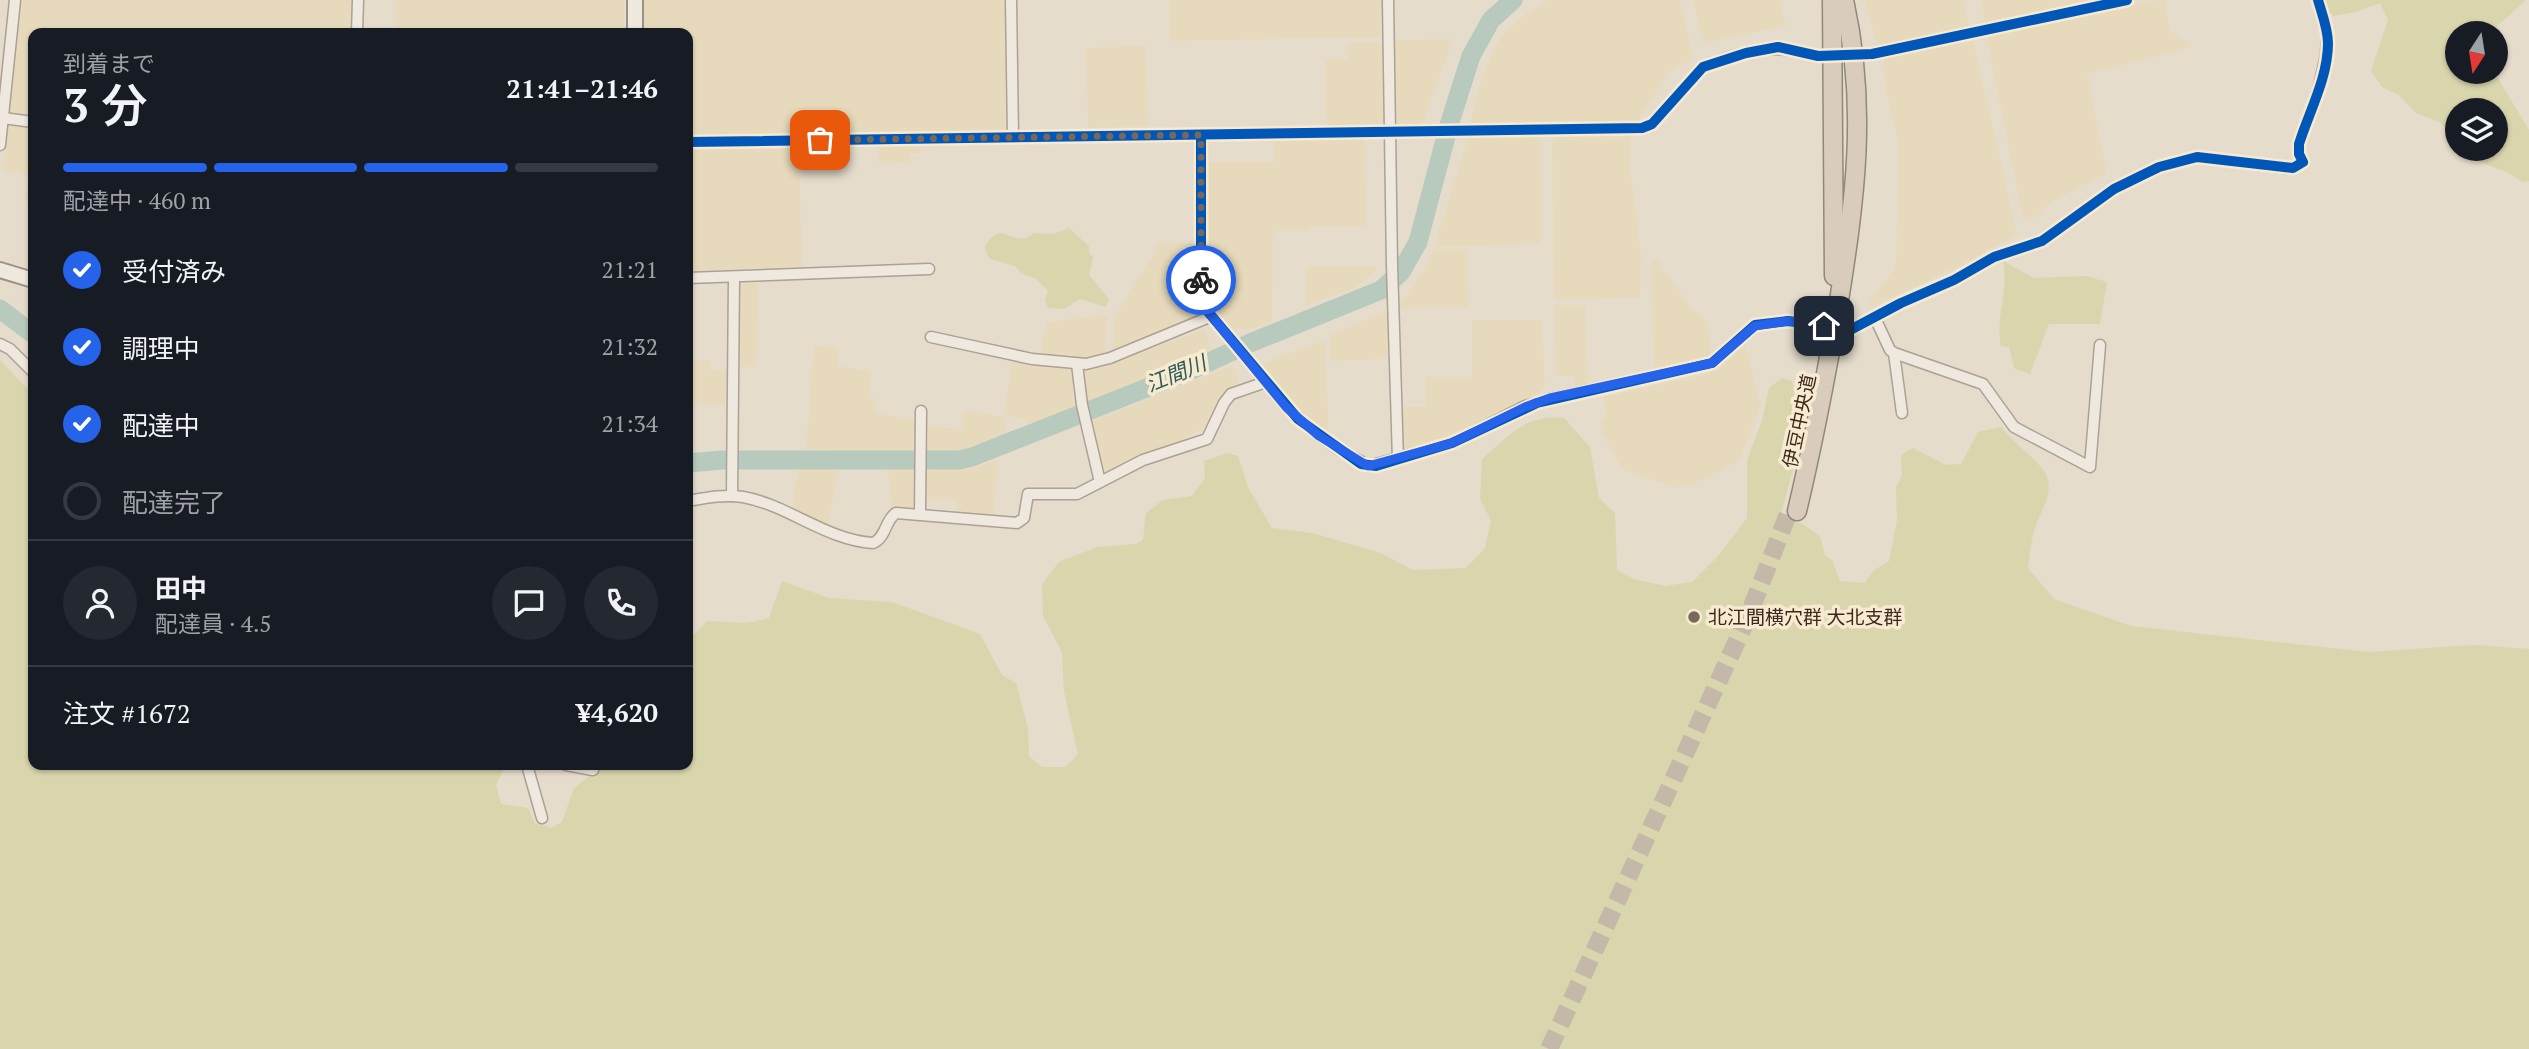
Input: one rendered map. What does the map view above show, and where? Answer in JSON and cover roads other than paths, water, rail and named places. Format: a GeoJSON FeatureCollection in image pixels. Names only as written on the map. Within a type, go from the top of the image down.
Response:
{"type":"FeatureCollection","features":[{"type":"Feature","properties":{"kind":"highway"},"geometry":{"type":"LineString","coordinates":[[1824,0],[1832,37]]}},
{"type":"Feature","properties":{"kind":"highway","name":"伊豆中央道"},"geometry":{"type":"LineString","coordinates":[[1832,0],[1835,238],[1832,312],[1793,510],[1827,377],[1856,173],[1857,72],[1846,0]]}},
{"type":"Feature","properties":{"kind":"main road"},"geometry":{"type":"LineString","coordinates":[[635,0],[635,28]]}},
{"type":"Feature","properties":{"kind":"main road"},"geometry":{"type":"LineString","coordinates":[[0,270],[28,278]]}},
{"type":"Feature","properties":{"kind":"street"},"geometry":{"type":"LineString","coordinates":[[0,145],[15,0]]}},
{"type":"Feature","properties":{"kind":"street"},"geometry":{"type":"LineString","coordinates":[[357,28],[358,0]]}},
{"type":"Feature","properties":{"kind":"street"},"geometry":{"type":"LineString","coordinates":[[1011,0],[1013,137]]}},
{"type":"Feature","properties":{"kind":"street"},"geometry":{"type":"LineString","coordinates":[[1388,0],[1398,460]]}},
{"type":"Feature","properties":{"kind":"street"},"geometry":{"type":"LineString","coordinates":[[1868,54],[2127,0]]}},
{"type":"Feature","properties":{"kind":"street"},"geometry":{"type":"LineString","coordinates":[[1842,329],[1852,329],[1954,280],[1994,257],[2042,241],[2114,189],[2159,167],[2197,157],[2285,168],[2293,168],[2303,162],[2298,154],[2299,144],[2319,90],[2328,43],[2318,0]]}},
{"type":"Feature","properties":{"kind":"street"},"geometry":{"type":"LineString","coordinates":[[693,142],[1642,128],[1652,124],[1703,67],[1714,62],[1778,47],[1818,56]]}},
{"type":"Feature","properties":{"kind":"street"},"geometry":{"type":"LineString","coordinates":[[3,118],[28,120]]}},
{"type":"Feature","properties":{"kind":"street"},"geometry":{"type":"LineString","coordinates":[[1201,135],[1204,307],[1298,419],[1361,464],[1376,466],[1452,443],[1537,402],[1712,363],[1755,326],[1788,321],[1824,326]]}},
{"type":"Feature","properties":{"kind":"street"},"geometry":{"type":"LineString","coordinates":[[693,278],[929,269]]}},
{"type":"Feature","properties":{"kind":"street"},"geometry":{"type":"LineString","coordinates":[[732,496],[734,277]]}},
{"type":"Feature","properties":{"kind":"street"},"geometry":{"type":"LineString","coordinates":[[931,337],[1032,359],[1077,364],[1110,358],[1212,316]]}},
{"type":"Feature","properties":{"kind":"street"},"geometry":{"type":"LineString","coordinates":[[1875,318],[1894,353],[1983,384],[2014,427],[2090,467],[2100,345]]}},
{"type":"Feature","properties":{"kind":"street"},"geometry":{"type":"LineString","coordinates":[[0,344],[10,349],[28,367]]}},
{"type":"Feature","properties":{"kind":"street"},"geometry":{"type":"LineString","coordinates":[[1894,353],[1902,413]]}},
{"type":"Feature","properties":{"kind":"street"},"geometry":{"type":"LineString","coordinates":[[1077,364],[1083,409],[1100,482]]}},
{"type":"Feature","properties":{"kind":"street"},"geometry":{"type":"LineString","coordinates":[[693,500],[732,496],[760,501],[836,534],[866,543],[877,542],[893,515],[919,514],[994,523],[1017,523],[1024,519],[1028,494],[1077,494],[1143,460],[1207,439],[1231,394],[1266,382]]}},
{"type":"Feature","properties":{"kind":"street"},"geometry":{"type":"LineString","coordinates":[[919,514],[921,411]]}},
{"type":"Feature","properties":{"kind":"street"},"geometry":{"type":"LineString","coordinates":[[528,770],[542,818]]}},
{"type":"Feature","properties":{"kind":"waterway","name":"江間川"},"geometry":{"type":"LineString","coordinates":[[693,463],[722,460],[959,460],[972,457],[1192,370],[1250,343],[1381,290],[1401,272],[1418,242],[1449,125],[1471,56],[1491,20],[1513,0]]}},
{"type":"Feature","properties":{"kind":"waterway","name":"江間川"},"geometry":{"type":"LineString","coordinates":[[0,309],[28,330]]}},
{"type":"Feature","properties":{"kind":"tunnel"},"geometry":{"type":"LineString","coordinates":[[1549,1049],[1748,617],[1790,509]]}},
{"type":"Feature","properties":{"kind":"place","name":"北江間横穴群 大北支群"},"geometry":{"type":"Point","coordinates":[1694,617]}}]}
